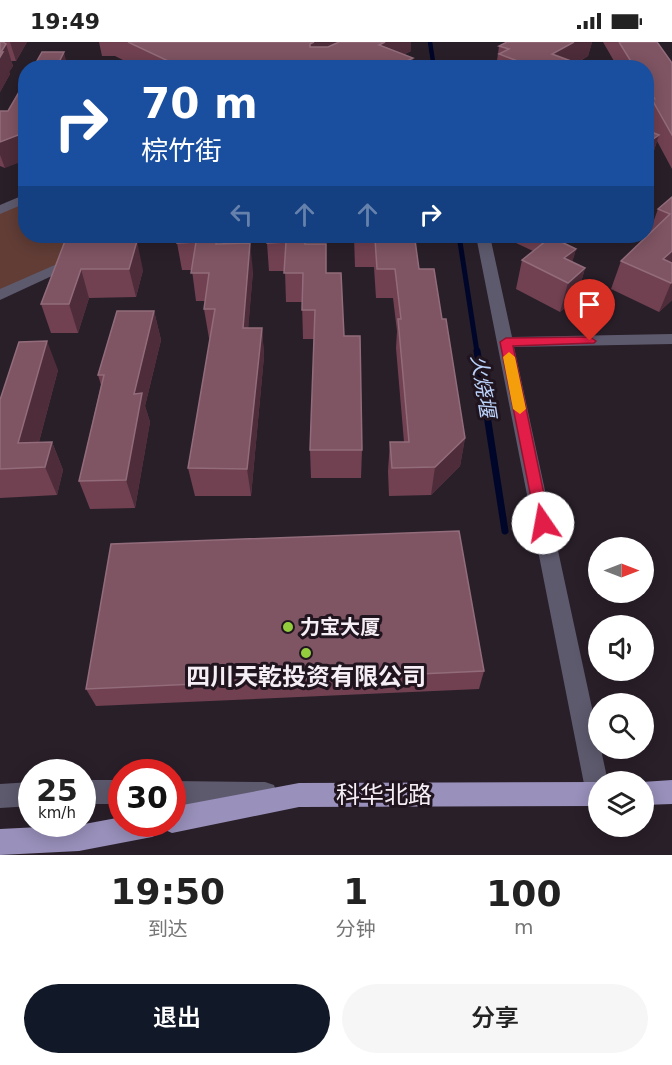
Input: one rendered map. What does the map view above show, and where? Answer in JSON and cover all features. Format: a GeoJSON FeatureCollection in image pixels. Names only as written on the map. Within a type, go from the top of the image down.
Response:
{"type":"FeatureCollection","features":[{"type":"Feature","properties":{"kind":"main road"},"geometry":{"type":"LineString","coordinates":[[654,793],[672,792]]}},
{"type":"Feature","properties":{"kind":"main road","name":"科华北路"},"geometry":{"type":"LineString","coordinates":[[186,817],[299,795],[588,794]]}},
{"type":"Feature","properties":{"kind":"main road"},"geometry":{"type":"LineString","coordinates":[[0,842],[78,838],[108,832]]}},
{"type":"Feature","properties":{"kind":"street"},"geometry":{"type":"LineString","coordinates":[[0,210],[18,202]]}},
{"type":"Feature","properties":{"kind":"street"},"geometry":{"type":"LineString","coordinates":[[0,295],[115,243]]}},
{"type":"Feature","properties":{"kind":"street"},"geometry":{"type":"LineString","coordinates":[[485,243],[593,771]]}},
{"type":"Feature","properties":{"kind":"street"},"geometry":{"type":"LineString","coordinates":[[506,342],[672,339]]}},
{"type":"Feature","properties":{"kind":"street"},"geometry":{"type":"LineString","coordinates":[[186,793],[299,795]]}},
{"type":"Feature","properties":{"kind":"street"},"geometry":{"type":"LineString","coordinates":[[0,796],[18,795]]}},
{"type":"Feature","properties":{"kind":"shaded area"},"geometry":{"type":"Polygon","coordinates":[[[18,201],[18,243],[115,243],[0,295],[0,210],[18,201]]]}},
{"type":"Feature","properties":{"kind":"building"},"geometry":{"type":"Polygon","coordinates":[[[0,42],[6,44],[0,57],[0,42]]]}},
{"type":"Feature","properties":{"kind":"building"},"geometry":{"type":"Polygon","coordinates":[[[128,42],[314,42],[310,44],[310,47],[328,47],[339,42],[385,42],[379,45],[413,58],[409,60],[166,60],[128,42]]]}},
{"type":"Feature","properties":{"kind":"building"},"geometry":{"type":"Polygon","coordinates":[[[507,42],[574,42],[552,54],[568,60],[515,60],[499,54],[509,49],[499,46],[507,42]]]}},
{"type":"Feature","properties":{"kind":"building"},"geometry":{"type":"Polygon","coordinates":[[[619,42],[657,42],[672,63],[672,135],[654,103],[654,60],[630,60],[619,42]]]}},
{"type":"Feature","properties":{"kind":"building"},"geometry":{"type":"Polygon","coordinates":[[[42,52],[64,52],[60,60],[38,60],[42,52]]]}},
{"type":"Feature","properties":{"kind":"building"},"geometry":{"type":"Polygon","coordinates":[[[18,94],[18,135],[0,142],[0,111],[8,111],[18,94]]]}},
{"type":"Feature","properties":{"kind":"building"},"geometry":{"type":"Polygon","coordinates":[[[672,197],[672,251],[663,259],[672,263],[671,283],[621,261],[640,243],[654,243],[654,229],[670,214],[658,209],[672,197]]]}},
{"type":"Feature","properties":{"kind":"building"},"geometry":{"type":"Polygon","coordinates":[[[64,243],[136,243],[129,269],[81,269],[69,304],[41,304],[64,243]]]}},
{"type":"Feature","properties":{"kind":"building"},"geometry":{"type":"Polygon","coordinates":[[[196,243],[250,243],[243,328],[262,328],[247,469],[188,468],[215,309],[204,309],[209,273],[191,273],[196,243]]]}},
{"type":"Feature","properties":{"kind":"building"},"geometry":{"type":"Polygon","coordinates":[[[286,243],[305,243],[326,244],[326,273],[341,273],[344,336],[360,336],[362,450],[310,450],[315,310],[302,310],[303,273],[284,273],[286,243]]]}},
{"type":"Feature","properties":{"kind":"building"},"geometry":{"type":"Polygon","coordinates":[[[375,243],[415,243],[419,269],[434,269],[442,319],[446,319],[465,438],[435,467],[392,468],[390,442],[409,442],[398,319],[401,319],[395,269],[377,269],[375,243]]]}},
{"type":"Feature","properties":{"kind":"building"},"geometry":{"type":"Polygon","coordinates":[[[543,243],[564,243],[576,249],[564,258],[585,268],[568,283],[522,260],[543,243]]]}},
{"type":"Feature","properties":{"kind":"building"},"geometry":{"type":"Polygon","coordinates":[[[117,311],[154,311],[134,394],[142,393],[126,480],[79,481],[104,375],[98,375],[117,311]]]}},
{"type":"Feature","properties":{"kind":"building"},"geometry":{"type":"Polygon","coordinates":[[[47,341],[18,443],[52,442],[45,467],[0,469],[0,400],[19,342],[47,341]]]}},
{"type":"Feature","properties":{"kind":"building","name":"力宝大厦"},"geometry":{"type":"Polygon","coordinates":[[[459,531],[484,671],[86,689],[111,544],[459,531]]]}},
{"type":"Feature","properties":{"kind":"waterway","name":"火烧堰"},"geometry":{"type":"LineString","coordinates":[[430,42],[433,60]]}},
{"type":"Feature","properties":{"kind":"waterway","name":"火烧堰"},"geometry":{"type":"LineString","coordinates":[[460,243],[477,352]]}},
{"type":"Feature","properties":{"kind":"waterway","name":"火烧堰"},"geometry":{"type":"LineString","coordinates":[[477,351],[505,531]]}},
{"type":"Feature","properties":{"kind":"slow traffic"},"geometry":{"type":"LineString","coordinates":[[509,357],[520,409]]}},
{"type":"Feature","properties":{"kind":"place","name":"力宝大厦"},"geometry":{"type":"Point","coordinates":[288,627]}},
{"type":"Feature","properties":{"kind":"place","name":"四川天乾投资有限公司"},"geometry":{"type":"Point","coordinates":[306,653]}},
{"type":"Feature","properties":{"kind":"route"},"geometry":{"type":"LineString","coordinates":[[543,523],[506,342],[590,341]]}}]}
